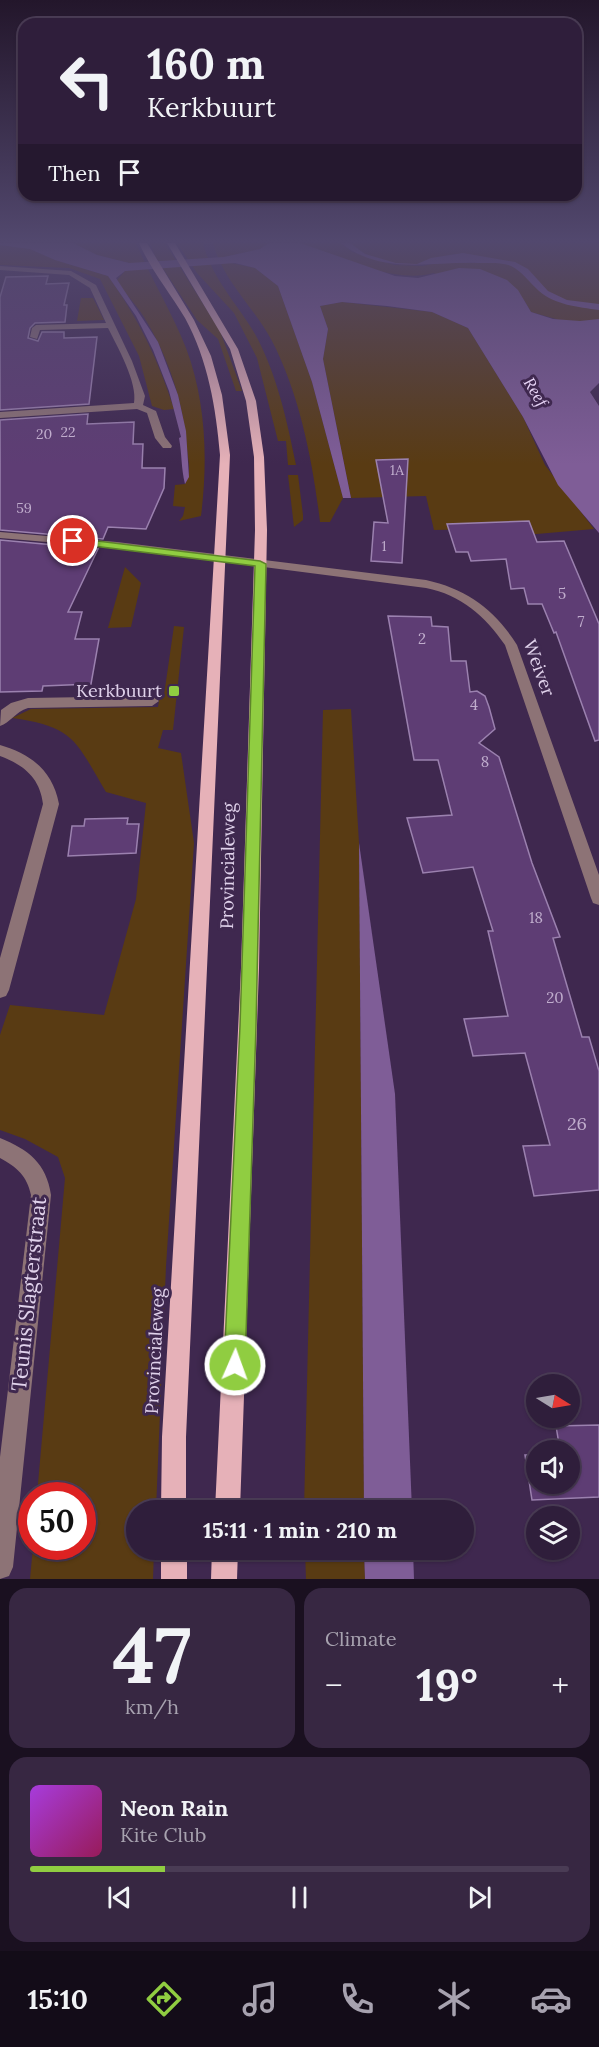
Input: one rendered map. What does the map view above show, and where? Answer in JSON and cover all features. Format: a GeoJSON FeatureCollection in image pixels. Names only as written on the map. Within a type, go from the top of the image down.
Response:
{"type":"FeatureCollection","features":[{"type":"Feature","properties":{"kind":"main road","name":"Provincialeweg"},"geometry":{"type":"LineString","coordinates":[[174,1500],[174,1437],[225,456],[218,397],[208,360],[187,317]]}},
{"type":"Feature","properties":{"kind":"main road","name":"Provincialeweg"},"geometry":{"type":"LineString","coordinates":[[216,317],[228,337],[244,374],[256,427],[259,457],[260,564],[248,1035],[228,1500]]}},
{"type":"Feature","properties":{"kind":"main road"},"geometry":{"type":"LineString","coordinates":[[174,1560],[174,1579]]}},
{"type":"Feature","properties":{"kind":"main road"},"geometry":{"type":"LineString","coordinates":[[224,1579],[225,1560]]}},
{"type":"Feature","properties":{"kind":"street"},"geometry":{"type":"LineString","coordinates":[[107,317],[131,370],[140,396],[138,406]]}},
{"type":"Feature","properties":{"kind":"street"},"geometry":{"type":"LineString","coordinates":[[34,337],[36,328],[111,325]]}},
{"type":"Feature","properties":{"kind":"street"},"geometry":{"type":"LineString","coordinates":[[0,415],[138,406],[152,411],[160,438],[167,446]]}},
{"type":"Feature","properties":{"kind":"street"},"geometry":{"type":"LineString","coordinates":[[0,535],[117,545],[260,564]]}},
{"type":"Feature","properties":{"kind":"street","name":"Weiver"},"geometry":{"type":"LineString","coordinates":[[260,564],[450,588],[474,603],[497,624],[511,645],[599,898]]}},
{"type":"Feature","properties":{"kind":"street"},"geometry":{"type":"LineString","coordinates":[[0,721],[17,705],[28,703],[152,701]]}},
{"type":"Feature","properties":{"kind":"street"},"geometry":{"type":"LineString","coordinates":[[0,750],[23,760],[39,771],[50,791],[51,804],[0,990]]}},
{"type":"Feature","properties":{"kind":"street","name":"Teunis Slagterstraat"},"geometry":{"type":"LineString","coordinates":[[0,1148],[19,1157],[32,1168],[39,1179],[41,1195],[0,1567]]}},
{"type":"Feature","properties":{"kind":"shaded area"},"geometry":{"type":"Polygon","coordinates":[[[78,317],[102,317],[104,320],[77,321],[78,317]]]}},
{"type":"Feature","properties":{"kind":"shaded area"},"geometry":{"type":"Polygon","coordinates":[[[119,317],[134,317],[161,373],[174,409],[164,410],[152,406],[139,356],[119,317]]]}},
{"type":"Feature","properties":{"kind":"shaded area"},"geometry":{"type":"Polygon","coordinates":[[[144,317],[172,317],[193,368],[204,431],[201,516],[179,521],[185,507],[173,506],[175,485],[185,484],[188,475],[185,431],[173,380],[153,332],[144,317]]]}},
{"type":"Feature","properties":{"kind":"shaded area"},"geometry":{"type":"Polygon","coordinates":[[[195,317],[211,317],[220,331],[242,391],[236,391],[218,339],[195,317]]]}},
{"type":"Feature","properties":{"kind":"shaded area"},"geometry":{"type":"Polygon","coordinates":[[[236,317],[244,317],[263,349],[285,415],[296,465],[288,465],[286,441],[278,441],[257,358],[236,317]]]}},
{"type":"Feature","properties":{"kind":"shaded area"},"geometry":{"type":"Polygon","coordinates":[[[256,317],[289,317],[312,382],[343,498],[330,522],[320,522],[298,406],[282,362],[256,317]]]}},
{"type":"Feature","properties":{"kind":"shaded area"},"geometry":{"type":"Polygon","coordinates":[[[324,317],[443,317],[468,328],[523,417],[545,465],[594,529],[502,537],[483,529],[434,530],[426,496],[351,498],[323,359],[328,329],[324,317]]]}},
{"type":"Feature","properties":{"kind":"shaded area"},"geometry":{"type":"Polygon","coordinates":[[[548,317],[599,317],[599,350],[556,319],[548,317]]]}},
{"type":"Feature","properties":{"kind":"shaded area"},"geometry":{"type":"Polygon","coordinates":[[[288,475],[298,475],[303,515],[303,520],[294,527],[288,475]]]}},
{"type":"Feature","properties":{"kind":"shaded area"},"geometry":{"type":"Polygon","coordinates":[[[125,567],[141,583],[131,627],[108,628],[125,567]]]}},
{"type":"Feature","properties":{"kind":"shaded area"},"geometry":{"type":"Polygon","coordinates":[[[174,626],[184,627],[173,730],[163,730],[158,748],[181,753],[194,843],[166,1266],[156,1500],[126,1500],[126,1560],[154,1560],[153,1579],[30,1579],[32,1560],[96,1560],[96,1482],[38,1482],[65,1178],[58,1157],[25,1139],[0,1130],[0,1035],[10,1005],[104,1015],[136,899],[146,803],[106,792],[79,748],[61,732],[49,726],[12,718],[31,709],[158,707],[160,695],[164,695],[174,626]]]}},
{"type":"Feature","properties":{"kind":"shaded area"},"geometry":{"type":"Polygon","coordinates":[[[351,709],[359,843],[364,1500],[304,1500],[323,710],[351,709]]]}},
{"type":"Feature","properties":{"kind":"shaded area"},"geometry":{"type":"Polygon","coordinates":[[[305,1560],[364,1560],[365,1579],[306,1579],[305,1560]]]}},
{"type":"Feature","properties":{"kind":"water"},"geometry":{"type":"Polygon","coordinates":[[[136,317],[141,317],[158,342],[178,395],[186,431],[189,477],[185,484],[179,438],[181,437],[169,391],[153,350],[136,317]]]}},
{"type":"Feature","properties":{"kind":"water"},"geometry":{"type":"Polygon","coordinates":[[[289,317],[324,317],[328,329],[323,359],[351,498],[343,498],[312,382],[289,317]]]}},
{"type":"Feature","properties":{"kind":"water","name":"Reef"},"geometry":{"type":"Polygon","coordinates":[[[443,317],[546,317],[580,321],[599,319],[599,383],[590,392],[599,406],[599,533],[558,485],[523,417],[468,328],[443,317]]]}},
{"type":"Feature","properties":{"kind":"water"},"geometry":{"type":"Polygon","coordinates":[[[359,843],[395,1094],[412,1500],[364,1500],[359,843]]]}},
{"type":"Feature","properties":{"kind":"water"},"geometry":{"type":"Polygon","coordinates":[[[364,1560],[413,1560],[414,1579],[365,1579],[364,1560]]]}},
{"type":"Feature","properties":{"kind":"building"},"geometry":{"type":"Polygon","coordinates":[[[0,317],[66,317],[65,322],[35,323],[30,328],[28,338],[38,341],[42,332],[64,332],[64,338],[97,337],[89,404],[0,410],[0,317]]]}},
{"type":"Feature","properties":{"kind":"building"},"geometry":{"type":"Polygon","coordinates":[[[88,414],[87,424],[134,422],[133,444],[143,444],[142,468],[165,468],[164,488],[146,529],[108,527],[103,539],[0,530],[0,420],[88,414]]]}},
{"type":"Feature","properties":{"kind":"building"},"geometry":{"type":"Polygon","coordinates":[[[408,459],[402,563],[371,561],[374,522],[388,523],[376,460],[408,459]]]}},
{"type":"Feature","properties":{"kind":"building"},"geometry":{"type":"Polygon","coordinates":[[[529,521],[537,542],[564,541],[599,624],[599,740],[595,741],[556,632],[554,633],[542,604],[528,604],[524,588],[511,589],[506,559],[471,561],[468,552],[456,552],[447,524],[529,521]]]}},
{"type":"Feature","properties":{"kind":"building"},"geometry":{"type":"Polygon","coordinates":[[[0,540],[98,549],[68,612],[82,612],[75,639],[99,639],[91,684],[43,686],[42,691],[0,692],[0,540]]]}},
{"type":"Feature","properties":{"kind":"building"},"geometry":{"type":"Polygon","coordinates":[[[388,616],[431,617],[432,626],[448,627],[451,661],[466,661],[470,692],[477,691],[485,696],[495,729],[479,743],[499,757],[532,863],[560,937],[553,938],[582,1037],[589,1037],[599,1071],[599,1190],[534,1196],[523,1146],[550,1145],[525,1053],[473,1056],[464,1019],[508,1016],[488,931],[493,931],[473,867],[423,873],[407,818],[452,815],[438,760],[414,760],[388,616]]]}},
{"type":"Feature","properties":{"kind":"building"},"geometry":{"type":"Polygon","coordinates":[[[128,818],[127,824],[139,824],[136,853],[68,856],[72,826],[84,826],[85,819],[128,818]]]}},
{"type":"Feature","properties":{"kind":"building"},"geometry":{"type":"Polygon","coordinates":[[[580,1425],[599,1425],[599,1497],[532,1500],[531,1494],[580,1494],[580,1440],[558,1440],[556,1428],[580,1428],[580,1425]]]}},
{"type":"Feature","properties":{"kind":"place","name":"Kerkbuurt"},"geometry":{"type":"Point","coordinates":[174,691]}},
{"type":"Feature","properties":{"kind":"route"},"geometry":{"type":"LineString","coordinates":[[73,541],[260,564],[250,968],[235,1365]]}}]}
